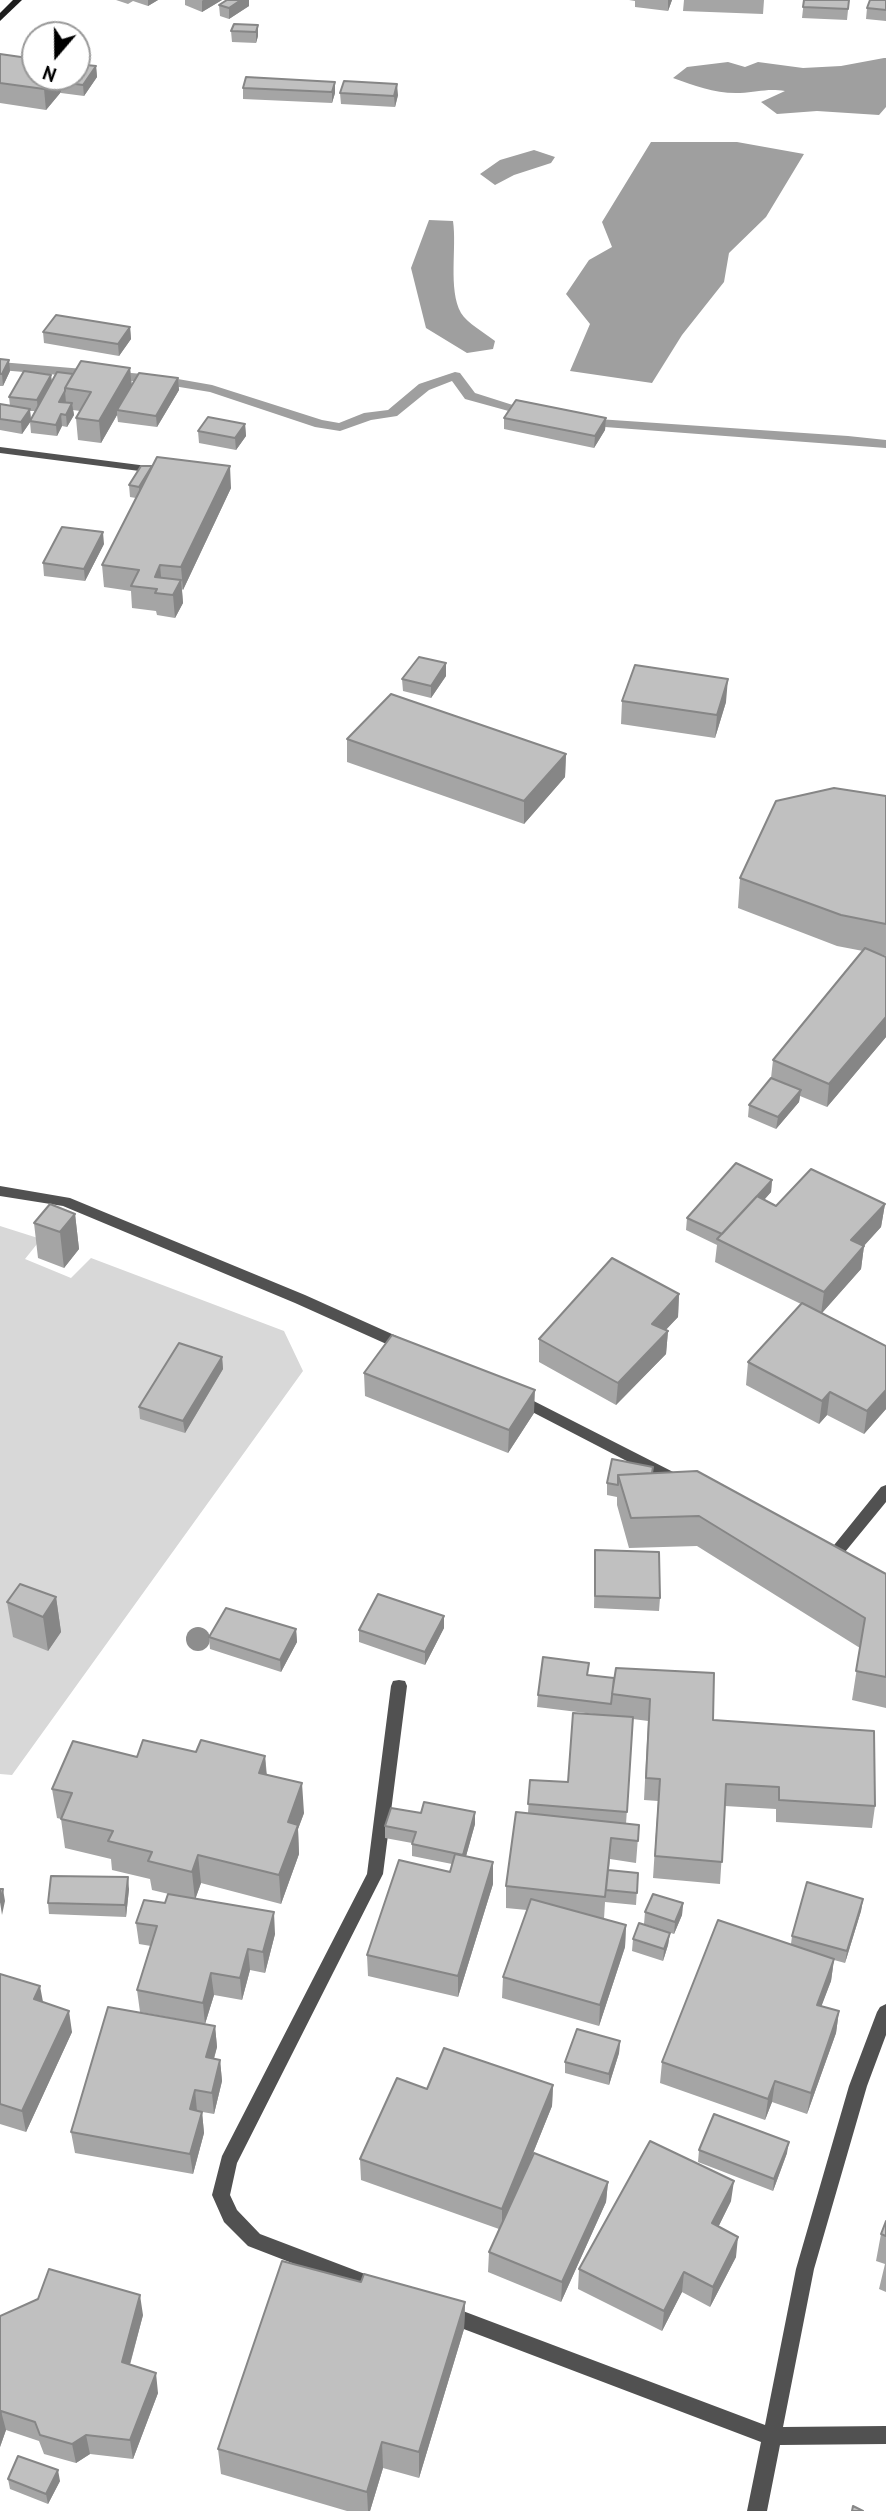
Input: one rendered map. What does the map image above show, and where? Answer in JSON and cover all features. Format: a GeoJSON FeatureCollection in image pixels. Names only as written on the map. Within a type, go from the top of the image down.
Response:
{"type":"FeatureCollection","features":[{"type":"Feature","properties":{"kind":"main road"},"geometry":{"type":"LineString","coordinates":[[0,18],[18,0]]}},
{"type":"Feature","properties":{"kind":"street"},"geometry":{"type":"LineString","coordinates":[[0,450],[172,472]]}},
{"type":"Feature","properties":{"kind":"street"},"geometry":{"type":"LineString","coordinates":[[0,1191],[65,1201],[300,1299],[423,1354]]}},
{"type":"Feature","properties":{"kind":"street"},"geometry":{"type":"LineString","coordinates":[[509,1394],[695,1489]]}},
{"type":"Feature","properties":{"kind":"street"},"geometry":{"type":"LineString","coordinates":[[831,1559],[886,1491]]}},
{"type":"Feature","properties":{"kind":"street"},"geometry":{"type":"LineString","coordinates":[[398,2295],[254,2240],[230,2216],[221,2195],[228,2162],[375,1874],[399,1686]]}},
{"type":"Feature","properties":{"kind":"street"},"geometry":{"type":"LineString","coordinates":[[757,2511],[804,2269],[858,2086],[886,2012]]}},
{"type":"Feature","properties":{"kind":"street"},"geometry":{"type":"LineString","coordinates":[[424,2305],[770,2436],[886,2435]]}},
{"type":"Feature","properties":{"kind":"shaded area"},"geometry":{"type":"Polygon","coordinates":[[[886,58],[886,107],[879,115],[817,111],[777,114],[761,102],[785,91],[722,92],[673,78],[687,67],[728,62],[745,67],[758,62],[803,68],[841,66],[886,58]]]}},
{"type":"Feature","properties":{"kind":"shaded area"},"geometry":{"type":"Polygon","coordinates":[[[651,142],[737,142],[804,154],[766,217],[729,253],[724,282],[682,335],[652,383],[570,371],[590,324],[566,294],[589,260],[612,247],[602,222],[651,142]]]}},
{"type":"Feature","properties":{"kind":"shaded area"},"geometry":{"type":"Polygon","coordinates":[[[534,150],[555,157],[551,163],[514,175],[495,185],[480,174],[500,160],[534,150]]]}},
{"type":"Feature","properties":{"kind":"shaded area"},"geometry":{"type":"Polygon","coordinates":[[[429,220],[453,221],[457,303],[467,320],[495,341],[493,349],[467,353],[426,328],[411,268],[429,220]]]}},
{"type":"Feature","properties":{"kind":"shaded area"},"geometry":{"type":"Polygon","coordinates":[[[0,1226],[41,1239],[25,1259],[71,1278],[91,1258],[284,1331],[303,1371],[12,1775],[0,1774],[0,1226]]]}},
{"type":"Feature","properties":{"kind":"building"},"geometry":{"type":"Polygon","coordinates":[[[227,0],[241,0],[229,8],[219,5],[227,0]]]}},
{"type":"Feature","properties":{"kind":"building"},"geometry":{"type":"Polygon","coordinates":[[[804,0],[849,0],[848,9],[803,7],[804,0]]]}},
{"type":"Feature","properties":{"kind":"building"},"geometry":{"type":"Polygon","coordinates":[[[870,0],[886,0],[886,10],[867,8],[870,0]]]}},
{"type":"Feature","properties":{"kind":"building"},"geometry":{"type":"Polygon","coordinates":[[[234,24],[258,25],[256,32],[231,31],[234,24]]]}},
{"type":"Feature","properties":{"kind":"building"},"geometry":{"type":"Polygon","coordinates":[[[0,54],[21,57],[21,86],[0,83],[0,54]]]}},
{"type":"Feature","properties":{"kind":"building"},"geometry":{"type":"Polygon","coordinates":[[[246,77],[335,82],[332,92],[243,88],[246,77]]]}},
{"type":"Feature","properties":{"kind":"building"},"geometry":{"type":"Polygon","coordinates":[[[344,81],[397,84],[394,96],[340,93],[344,81]]]}},
{"type":"Feature","properties":{"kind":"building"},"geometry":{"type":"Polygon","coordinates":[[[56,315],[130,327],[118,344],[43,332],[56,315]]]}},
{"type":"Feature","properties":{"kind":"building"},"geometry":{"type":"Polygon","coordinates":[[[0,359],[9,360],[2,374],[0,374],[0,359]]]}},
{"type":"Feature","properties":{"kind":"building"},"geometry":{"type":"Polygon","coordinates":[[[81,361],[130,368],[99,421],[76,418],[91,392],[65,388],[81,361]]]}},
{"type":"Feature","properties":{"kind":"building"},"geometry":{"type":"Polygon","coordinates":[[[24,371],[51,375],[37,400],[9,397],[24,371]]]}},
{"type":"Feature","properties":{"kind":"building"},"geometry":{"type":"Polygon","coordinates":[[[57,372],[73,374],[59,402],[72,403],[66,415],[61,414],[56,425],[30,421],[57,372]]]}},
{"type":"Feature","properties":{"kind":"building"},"geometry":{"type":"Polygon","coordinates":[[[139,373],[178,378],[156,416],[117,410],[139,373]]]}},
{"type":"Feature","properties":{"kind":"building"},"geometry":{"type":"Polygon","coordinates":[[[516,400],[606,418],[595,436],[504,418],[516,400]]]}},
{"type":"Feature","properties":{"kind":"building"},"geometry":{"type":"Polygon","coordinates":[[[0,404],[30,409],[21,422],[0,419],[0,404]]]}},
{"type":"Feature","properties":{"kind":"building"},"geometry":{"type":"Polygon","coordinates":[[[208,417],[245,424],[235,438],[198,431],[208,417]]]}},
{"type":"Feature","properties":{"kind":"building"},"geometry":{"type":"Polygon","coordinates":[[[157,457],[230,466],[181,567],[160,565],[155,577],[181,580],[173,595],[155,593],[157,589],[131,586],[139,570],[102,565],[157,457]]]}},
{"type":"Feature","properties":{"kind":"building"},"geometry":{"type":"Polygon","coordinates":[[[141,466],[152,466],[139,487],[129,485],[141,466]]]}},
{"type":"Feature","properties":{"kind":"building"},"geometry":{"type":"Polygon","coordinates":[[[62,527],[103,532],[84,569],[43,563],[62,527]]]}},
{"type":"Feature","properties":{"kind":"building"},"geometry":{"type":"Polygon","coordinates":[[[419,657],[446,663],[431,686],[402,679],[419,657]]]}},
{"type":"Feature","properties":{"kind":"building"},"geometry":{"type":"Polygon","coordinates":[[[635,665],[728,679],[717,715],[622,701],[635,665]]]}},
{"type":"Feature","properties":{"kind":"building"},"geometry":{"type":"Polygon","coordinates":[[[391,694],[566,754],[524,801],[347,739],[391,694]]]}},
{"type":"Feature","properties":{"kind":"building"},"geometry":{"type":"Polygon","coordinates":[[[834,788],[886,796],[886,924],[841,915],[740,878],[776,801],[834,788]]]}},
{"type":"Feature","properties":{"kind":"building"},"geometry":{"type":"Polygon","coordinates":[[[865,948],[886,957],[886,1017],[829,1084],[773,1060],[865,948]]]}},
{"type":"Feature","properties":{"kind":"building"},"geometry":{"type":"Polygon","coordinates":[[[771,1078],[801,1090],[778,1117],[749,1105],[771,1078]]]}},
{"type":"Feature","properties":{"kind":"building"},"geometry":{"type":"Polygon","coordinates":[[[736,1163],[772,1180],[722,1234],[687,1218],[736,1163]]]}},
{"type":"Feature","properties":{"kind":"building"},"geometry":{"type":"Polygon","coordinates":[[[811,1169],[885,1204],[851,1240],[864,1246],[824,1292],[717,1239],[757,1196],[776,1206],[811,1169]]]}},
{"type":"Feature","properties":{"kind":"building"},"geometry":{"type":"Polygon","coordinates":[[[50,1204],[75,1214],[60,1232],[34,1223],[50,1204]]]}},
{"type":"Feature","properties":{"kind":"building"},"geometry":{"type":"Polygon","coordinates":[[[612,1258],[679,1294],[652,1324],[668,1331],[618,1383],[539,1339],[612,1258]]]}},
{"type":"Feature","properties":{"kind":"building"},"geometry":{"type":"Polygon","coordinates":[[[802,1303],[886,1346],[886,1390],[867,1411],[830,1392],[822,1401],[748,1362],[802,1303]]]}},
{"type":"Feature","properties":{"kind":"building"},"geometry":{"type":"Polygon","coordinates":[[[392,1335],[535,1390],[509,1430],[364,1373],[392,1335]]]}},
{"type":"Feature","properties":{"kind":"building"},"geometry":{"type":"Polygon","coordinates":[[[179,1343],[222,1357],[183,1421],[139,1407],[179,1343]]]}},
{"type":"Feature","properties":{"kind":"building"},"geometry":{"type":"Polygon","coordinates":[[[612,1459],[653,1467],[652,1473],[618,1475],[618,1485],[607,1483],[612,1459]]]}},
{"type":"Feature","properties":{"kind":"building"},"geometry":{"type":"Polygon","coordinates":[[[697,1471],[886,1574],[886,1677],[856,1671],[865,1618],[699,1516],[631,1518],[618,1475],[697,1471]]]}},
{"type":"Feature","properties":{"kind":"building"},"geometry":{"type":"Polygon","coordinates":[[[595,1550],[659,1552],[660,1598],[595,1596],[595,1550]]]}},
{"type":"Feature","properties":{"kind":"building"},"geometry":{"type":"Polygon","coordinates":[[[20,1584],[56,1597],[43,1617],[7,1602],[20,1584]]]}},
{"type":"Feature","properties":{"kind":"building"},"geometry":{"type":"Polygon","coordinates":[[[378,1594],[444,1616],[425,1652],[359,1630],[378,1594]]]}},
{"type":"Feature","properties":{"kind":"building"},"geometry":{"type":"Polygon","coordinates":[[[226,1608],[296,1629],[280,1660],[209,1637],[226,1608]]]}},
{"type":"Feature","properties":{"kind":"building"},"geometry":{"type":"Polygon","coordinates":[[[543,1657],[589,1663],[587,1675],[614,1678],[611,1704],[538,1695],[543,1657]]]}},
{"type":"Feature","properties":{"kind":"building"},"geometry":{"type":"Polygon","coordinates":[[[616,1668],[714,1673],[713,1720],[874,1731],[875,1806],[779,1800],[779,1787],[726,1784],[722,1862],[655,1856],[660,1779],[646,1778],[650,1699],[612,1694],[616,1668]]]}},
{"type":"Feature","properties":{"kind":"building"},"geometry":{"type":"Polygon","coordinates":[[[573,1713],[633,1717],[627,1812],[528,1804],[530,1780],[568,1782],[573,1713]]]}},
{"type":"Feature","properties":{"kind":"building"},"geometry":{"type":"Polygon","coordinates":[[[143,1740],[196,1752],[201,1740],[265,1756],[259,1773],[302,1783],[288,1822],[298,1825],[279,1875],[198,1855],[192,1872],[148,1861],[152,1852],[108,1841],[113,1831],[61,1819],[72,1793],[52,1789],[73,1741],[137,1757],[143,1740]]]}},
{"type":"Feature","properties":{"kind":"building"},"geometry":{"type":"Polygon","coordinates":[[[424,1802],[475,1812],[463,1855],[412,1844],[416,1832],[385,1826],[391,1808],[421,1813],[424,1802]]]}},
{"type":"Feature","properties":{"kind":"building"},"geometry":{"type":"Polygon","coordinates":[[[516,1812],[639,1825],[638,1841],[611,1838],[605,1897],[506,1886],[516,1812]]]}},
{"type":"Feature","properties":{"kind":"building"},"geometry":{"type":"Polygon","coordinates":[[[455,1854],[493,1862],[458,1976],[367,1955],[399,1860],[450,1872],[455,1854]]]}},
{"type":"Feature","properties":{"kind":"building"},"geometry":{"type":"Polygon","coordinates":[[[608,1870],[638,1873],[637,1893],[606,1890],[608,1870]]]}},
{"type":"Feature","properties":{"kind":"building"},"geometry":{"type":"Polygon","coordinates":[[[51,1876],[128,1877],[125,1905],[48,1903],[51,1876]]]}},
{"type":"Feature","properties":{"kind":"building"},"geometry":{"type":"Polygon","coordinates":[[[807,1882],[863,1899],[847,1951],[792,1936],[807,1882]]]}},
{"type":"Feature","properties":{"kind":"building"},"geometry":{"type":"Polygon","coordinates":[[[168,1894],[274,1912],[263,1952],[248,1949],[240,1978],[211,1973],[203,2003],[137,1990],[157,1926],[136,1923],[144,1900],[165,1903],[168,1894]]]}},
{"type":"Feature","properties":{"kind":"building"},"geometry":{"type":"Polygon","coordinates":[[[653,1894],[683,1903],[675,1922],[645,1912],[653,1894]]]}},
{"type":"Feature","properties":{"kind":"building"},"geometry":{"type":"Polygon","coordinates":[[[531,1899],[626,1925],[600,2005],[503,1977],[531,1899]]]}},
{"type":"Feature","properties":{"kind":"building"},"geometry":{"type":"Polygon","coordinates":[[[718,1920],[834,1959],[817,2005],[839,2011],[811,2093],[775,2081],[768,2099],[662,2062],[718,1920]]]}},
{"type":"Feature","properties":{"kind":"building"},"geometry":{"type":"Polygon","coordinates":[[[639,1923],[670,1933],[664,1949],[633,1939],[639,1923]]]}},
{"type":"Feature","properties":{"kind":"building"},"geometry":{"type":"Polygon","coordinates":[[[0,1974],[40,1986],[34,1999],[69,2011],[22,2111],[0,2104],[0,1974]]]}},
{"type":"Feature","properties":{"kind":"building"},"geometry":{"type":"Polygon","coordinates":[[[108,2007],[215,2026],[206,2057],[220,2060],[212,2093],[195,2090],[190,2109],[202,2112],[190,2154],[71,2132],[108,2007]]]}},
{"type":"Feature","properties":{"kind":"building"},"geometry":{"type":"Polygon","coordinates":[[[577,2029],[620,2041],[609,2074],[565,2062],[577,2029]]]}},
{"type":"Feature","properties":{"kind":"building"},"geometry":{"type":"Polygon","coordinates":[[[444,2048],[553,2085],[502,2209],[360,2159],[397,2078],[427,2089],[444,2048]]]}},
{"type":"Feature","properties":{"kind":"building"},"geometry":{"type":"Polygon","coordinates":[[[714,2114],[789,2142],[774,2179],[699,2150],[714,2114]]]}},
{"type":"Feature","properties":{"kind":"building"},"geometry":{"type":"Polygon","coordinates":[[[650,2141],[734,2181],[712,2223],[738,2237],[713,2287],[684,2272],[664,2311],[579,2269],[650,2141]]]}},
{"type":"Feature","properties":{"kind":"building"},"geometry":{"type":"Polygon","coordinates":[[[534,2153],[608,2182],[562,2282],[489,2252],[534,2153]]]}},
{"type":"Feature","properties":{"kind":"building"},"geometry":{"type":"Polygon","coordinates":[[[886,2221],[886,2236],[881,2234],[886,2221]]]}},
{"type":"Feature","properties":{"kind":"building"},"geometry":{"type":"Polygon","coordinates":[[[282,2261],[361,2282],[364,2274],[465,2302],[419,2452],[382,2442],[367,2492],[218,2449],[282,2261]]]}},
{"type":"Feature","properties":{"kind":"building"},"geometry":{"type":"Polygon","coordinates":[[[49,2269],[140,2295],[122,2362],[156,2373],[130,2440],[86,2435],[72,2444],[40,2435],[35,2422],[1,2411],[0,2415],[0,2316],[38,2299],[49,2269]]]}},
{"type":"Feature","properties":{"kind":"building"},"geometry":{"type":"Polygon","coordinates":[[[18,2456],[58,2470],[46,2494],[8,2479],[18,2456]]]}},
{"type":"Feature","properties":{"kind":"waterway"},"geometry":{"type":"LineString","coordinates":[[0,366],[155,379],[212,389],[320,424],[340,427],[369,416],[392,413],[424,387],[455,376],[470,396],[534,414]]}},
{"type":"Feature","properties":{"kind":"waterway"},"geometry":{"type":"LineString","coordinates":[[583,422],[810,436],[886,444]]}}]}
